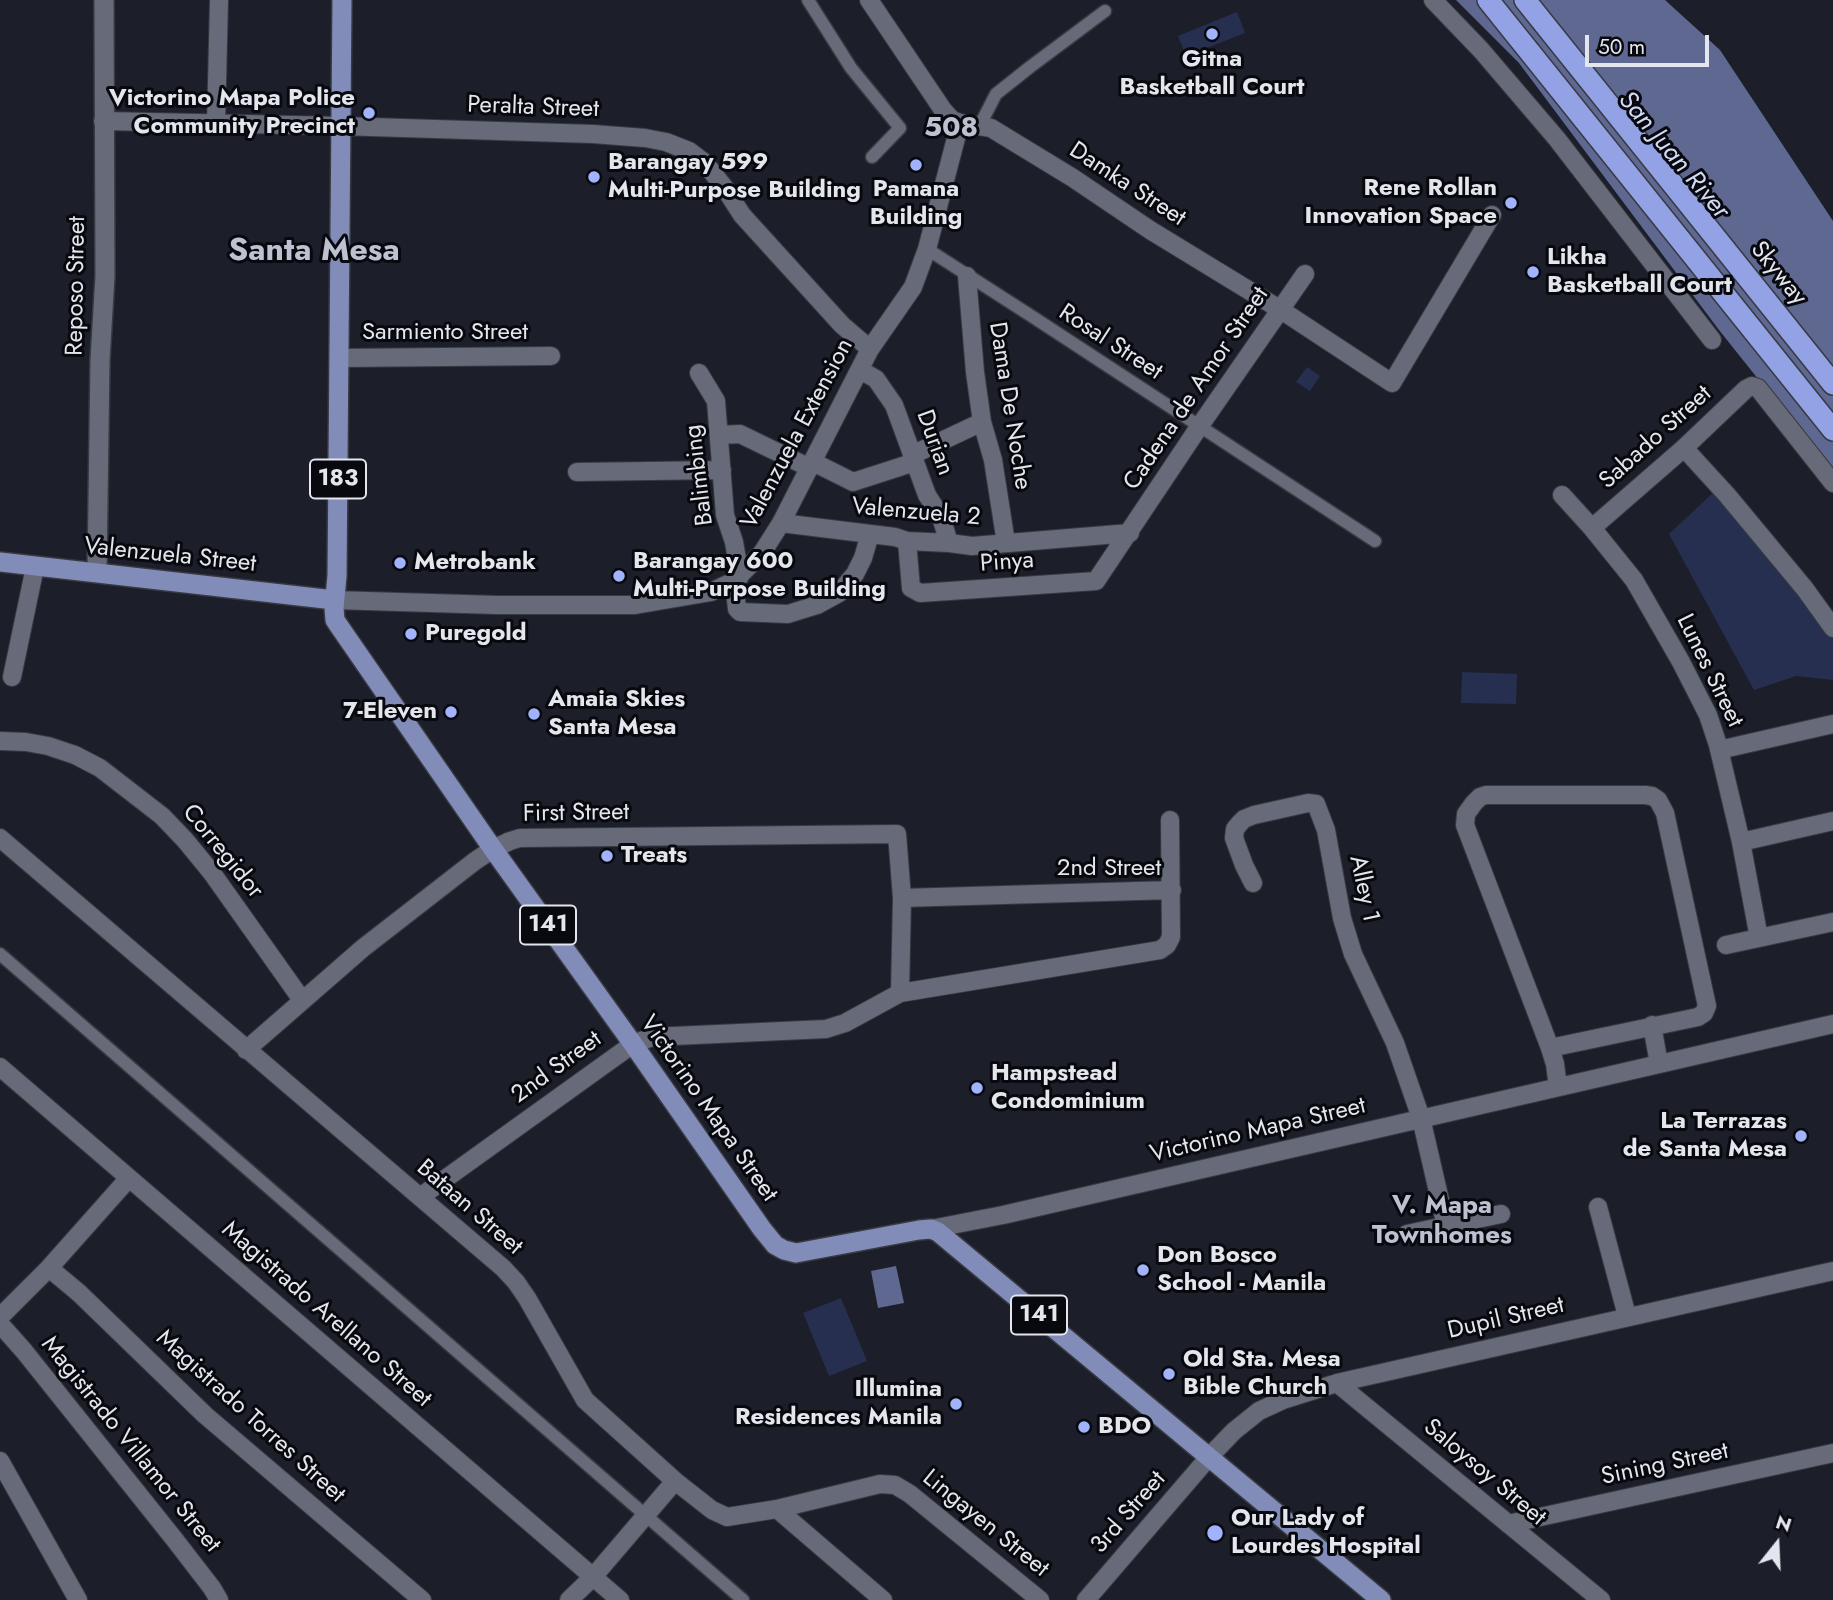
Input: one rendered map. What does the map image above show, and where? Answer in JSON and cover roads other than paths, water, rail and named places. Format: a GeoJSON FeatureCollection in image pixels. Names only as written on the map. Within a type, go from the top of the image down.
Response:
{"type":"FeatureCollection","features":[{"type":"Feature","properties":{"kind":"highway"},"geometry":{"type":"LineString","coordinates":[[1488,0],[1833,430]]}},
{"type":"Feature","properties":{"kind":"highway","name":"Skyway"},"geometry":{"type":"LineString","coordinates":[[1525,0],[1833,384]]}},
{"type":"Feature","properties":{"kind":"main road","name":"Victorino Mapa Street"},"geometry":{"type":"LineString","coordinates":[[342,0],[337,576],[334,614],[493,849],[775,1245],[796,1253],[931,1229]]}},
{"type":"Feature","properties":{"kind":"main road","name":"Valenzuela Street"},"geometry":{"type":"LineString","coordinates":[[0,562],[334,600]]}},
{"type":"Feature","properties":{"kind":"main road","name":"141"},"geometry":{"type":"LineString","coordinates":[[931,1229],[944,1236],[1381,1600]]}},
{"type":"Feature","properties":{"kind":"street","name":"Reposo Street"},"geometry":{"type":"LineString","coordinates":[[97,572],[100,360],[105,276],[104,0]]}},
{"type":"Feature","properties":{"kind":"street"},"geometry":{"type":"LineString","coordinates":[[216,124],[219,0]]}},
{"type":"Feature","properties":{"kind":"street"},"geometry":{"type":"LineString","coordinates":[[808,0],[851,68],[900,128],[872,157]]}},
{"type":"Feature","properties":{"kind":"street"},"geometry":{"type":"LineString","coordinates":[[869,0],[943,110],[952,120],[960,123]]}},
{"type":"Feature","properties":{"kind":"street"},"geometry":{"type":"LineString","coordinates":[[1433,0],[1481,50],[1557,139],[1712,340]]}},
{"type":"Feature","properties":{"kind":"street"},"geometry":{"type":"LineString","coordinates":[[980,125],[996,94],[1105,11]]}},
{"type":"Feature","properties":{"kind":"street","name":"Peralta Street"},"geometry":{"type":"LineString","coordinates":[[103,121],[579,134],[666,142],[689,151],[705,163],[742,215],[842,325],[870,349]]}},
{"type":"Feature","properties":{"kind":"street","name":"Damka Street"},"geometry":{"type":"LineString","coordinates":[[960,123],[991,128],[1392,383],[1492,215]]}},
{"type":"Feature","properties":{"kind":"street","name":"Valenzuela Extension"},"geometry":{"type":"LineString","coordinates":[[334,600],[635,606],[711,592],[737,578],[762,552],[781,523],[870,349],[913,286],[927,249],[960,123]]}},
{"type":"Feature","properties":{"kind":"street","name":"Rosal Street"},"geometry":{"type":"LineString","coordinates":[[927,249],[1375,541]]}},
{"type":"Feature","properties":{"kind":"street","name":"Cadena de Amor Street"},"geometry":{"type":"LineString","coordinates":[[1130,533],[1199,427],[1305,274]]}},
{"type":"Feature","properties":{"kind":"street","name":"Dama De Noche"},"geometry":{"type":"LineString","coordinates":[[967,276],[982,422],[993,460],[1006,542]]}},
{"type":"Feature","properties":{"kind":"street","name":"Sarmiento Street"},"geometry":{"type":"LineString","coordinates":[[339,358],[551,356]]}},
{"type":"Feature","properties":{"kind":"street","name":"Durian"},"geometry":{"type":"LineString","coordinates":[[860,370],[876,379],[894,405],[927,495],[941,517],[949,543]]}},
{"type":"Feature","properties":{"kind":"street","name":"Balimbing"},"geometry":{"type":"LineString","coordinates":[[699,373],[716,401],[725,515],[734,542],[737,609],[740,612],[788,614],[817,605],[839,593],[855,574],[870,534]]}},
{"type":"Feature","properties":{"kind":"street","name":"Sabado Street"},"geometry":{"type":"LineString","coordinates":[[1592,528],[1752,386],[1758,388],[1833,483]]}},
{"type":"Feature","properties":{"kind":"street"},"geometry":{"type":"LineString","coordinates":[[719,435],[740,434],[853,482],[914,459],[982,422]]}},
{"type":"Feature","properties":{"kind":"street"},"geometry":{"type":"LineString","coordinates":[[1684,448],[1805,589],[1833,628]]}},
{"type":"Feature","properties":{"kind":"street"},"geometry":{"type":"LineString","coordinates":[[577,472],[722,470]]}},
{"type":"Feature","properties":{"kind":"street","name":"Lunes Street"},"geometry":{"type":"LineString","coordinates":[[1563,495],[1634,580],[1707,715],[1719,750],[1741,842],[1759,938]]}},
{"type":"Feature","properties":{"kind":"street","name":"Valenzuela 2"},"geometry":{"type":"LineString","coordinates":[[781,523],[895,537],[907,541],[972,546],[1130,533]]}},
{"type":"Feature","properties":{"kind":"street","name":"Pinya"},"geometry":{"type":"LineString","coordinates":[[907,541],[912,588],[920,593],[1096,581],[1130,533]]}},
{"type":"Feature","properties":{"kind":"street"},"geometry":{"type":"LineString","coordinates":[[12,677],[35,567]]}},
{"type":"Feature","properties":{"kind":"street"},"geometry":{"type":"LineString","coordinates":[[1719,750],[1833,724]]}},
{"type":"Feature","properties":{"kind":"street","name":"Corregidor"},"geometry":{"type":"LineString","coordinates":[[0,741],[26,741],[75,755],[100,768],[162,816],[212,873],[302,1000]]}},
{"type":"Feature","properties":{"kind":"street"},"geometry":{"type":"LineString","coordinates":[[1550,1048],[1698,1017],[1704,1013],[1707,1006],[1665,813],[1658,800],[1646,795],[1486,795],[1480,797],[1466,814],[1465,825],[1550,1048],[1558,1087]]}},
{"type":"Feature","properties":{"kind":"street","name":"Alley 1"},"geometry":{"type":"LineString","coordinates":[[1253,883],[1234,838],[1235,829],[1244,819],[1254,815],[1308,803],[1316,804],[1326,830],[1342,918],[1353,954],[1395,1043],[1421,1118]]}},
{"type":"Feature","properties":{"kind":"street"},"geometry":{"type":"LineString","coordinates":[[1170,820],[1172,890]]}},
{"type":"Feature","properties":{"kind":"street"},"geometry":{"type":"LineString","coordinates":[[1741,842],[1833,821]]}},
{"type":"Feature","properties":{"kind":"street","name":"First Street"},"geometry":{"type":"LineString","coordinates":[[246,1050],[363,948],[475,861],[493,849],[520,838],[898,834],[902,898]]}},
{"type":"Feature","properties":{"kind":"street","name":"Bataan Street"},"geometry":{"type":"LineString","coordinates":[[0,838],[503,1268],[527,1298],[585,1400],[675,1481],[712,1510],[727,1517],[777,1509]]}},
{"type":"Feature","properties":{"kind":"street","name":"2nd Street"},"geometry":{"type":"LineString","coordinates":[[420,1197],[633,1044],[652,1037],[836,1027],[900,993],[1160,950],[1167,946],[1171,937],[1172,890],[902,898]]}},
{"type":"Feature","properties":{"kind":"street"},"geometry":{"type":"LineString","coordinates":[[900,993],[902,898]]}},
{"type":"Feature","properties":{"kind":"street"},"geometry":{"type":"LineString","coordinates":[[1726,945],[1833,922]]}},
{"type":"Feature","properties":{"kind":"street"},"geometry":{"type":"LineString","coordinates":[[0,954],[743,1600]]}},
{"type":"Feature","properties":{"kind":"street","name":"Victorino Mapa Street"},"geometry":{"type":"LineString","coordinates":[[931,1229],[1003,1215],[1833,1024]]}},
{"type":"Feature","properties":{"kind":"street"},"geometry":{"type":"LineString","coordinates":[[1651,1025],[1660,1064]]}},
{"type":"Feature","properties":{"kind":"street","name":"Magistrado Arellano Street"},"geometry":{"type":"LineString","coordinates":[[0,1067],[620,1600]]}},
{"type":"Feature","properties":{"kind":"street"},"geometry":{"type":"LineString","coordinates":[[1421,1118],[1446,1226]]}},
{"type":"Feature","properties":{"kind":"street"},"geometry":{"type":"LineString","coordinates":[[0,1317],[49,1268],[129,1178]]}},
{"type":"Feature","properties":{"kind":"street"},"geometry":{"type":"LineString","coordinates":[[1598,1207],[1626,1316]]}},
{"type":"Feature","properties":{"kind":"street"},"geometry":{"type":"LineString","coordinates":[[1407,1234],[1501,1214]]}},
{"type":"Feature","properties":{"kind":"street","name":"Magistrado Torres Street"},"geometry":{"type":"LineString","coordinates":[[49,1268],[79,1293],[205,1415],[422,1600]]}},
{"type":"Feature","properties":{"kind":"street","name":"Dupil Street"},"geometry":{"type":"LineString","coordinates":[[1209,1457],[1234,1431],[1259,1411],[1283,1399],[1337,1382],[1833,1271]]}},
{"type":"Feature","properties":{"kind":"street","name":"Magistrado Villamor Street"},"geometry":{"type":"LineString","coordinates":[[0,1324],[182,1549],[219,1600]]}},
{"type":"Feature","properties":{"kind":"street","name":"Saloysoy Street"},"geometry":{"type":"LineString","coordinates":[[1337,1382],[1601,1600]]}},
{"type":"Feature","properties":{"kind":"street","name":"Sining Street"},"geometry":{"type":"LineString","coordinates":[[1508,1524],[1833,1453]]}},
{"type":"Feature","properties":{"kind":"street","name":"3rd Street"},"geometry":{"type":"LineString","coordinates":[[1086,1600],[1209,1457]]}},
{"type":"Feature","properties":{"kind":"street"},"geometry":{"type":"LineString","coordinates":[[0,1461],[78,1600]]}},
{"type":"Feature","properties":{"kind":"street"},"geometry":{"type":"LineString","coordinates":[[569,1600],[593,1577],[675,1481]]}},
{"type":"Feature","properties":{"kind":"street","name":"Lingayen Street"},"geometry":{"type":"LineString","coordinates":[[777,1509],[880,1484],[895,1485],[910,1494],[1040,1600]]}},
{"type":"Feature","properties":{"kind":"street"},"geometry":{"type":"LineString","coordinates":[[777,1509],[883,1600]]}},
{"type":"Feature","properties":{"kind":"water","name":"San Juan River"},"geometry":{"type":"Polygon","coordinates":[[[1456,0],[1665,0],[1720,50],[1833,221],[1833,473],[1719,330],[1519,63],[1456,0]]]}},
{"type":"Feature","properties":{"kind":"water"},"geometry":{"type":"Polygon","coordinates":[[[896,1266],[904,1303],[878,1308],[871,1271],[896,1266]]]}},
{"type":"Feature","properties":{"kind":"place","name":"Gitna Basketball Court"},"geometry":{"type":"Point","coordinates":[1212,34]}},
{"type":"Feature","properties":{"kind":"place","name":"Victorino Mapa Police Community Precinct"},"geometry":{"type":"Point","coordinates":[369,113]}},
{"type":"Feature","properties":{"kind":"place","name":"Pamana Building"},"geometry":{"type":"Point","coordinates":[916,165]}},
{"type":"Feature","properties":{"kind":"place","name":"Barangay 599 Multi-Purpose Building"},"geometry":{"type":"Point","coordinates":[594,177]}},
{"type":"Feature","properties":{"kind":"place","name":"Rene Rollan Innovation Space"},"geometry":{"type":"Point","coordinates":[1511,203]}},
{"type":"Feature","properties":{"kind":"place","name":"Likha Basketball Court"},"geometry":{"type":"Point","coordinates":[1533,272]}},
{"type":"Feature","properties":{"kind":"place","name":"Metrobank"},"geometry":{"type":"Point","coordinates":[400,563]}},
{"type":"Feature","properties":{"kind":"place","name":"Barangay 600 Multi-Purpose Building"},"geometry":{"type":"Point","coordinates":[619,576]}},
{"type":"Feature","properties":{"kind":"place","name":"Puregold"},"geometry":{"type":"Point","coordinates":[411,634]}},
{"type":"Feature","properties":{"kind":"place","name":"7-Eleven"},"geometry":{"type":"Point","coordinates":[451,712]}},
{"type":"Feature","properties":{"kind":"place","name":"Amaia Skies Santa Mesa"},"geometry":{"type":"Point","coordinates":[534,714]}},
{"type":"Feature","properties":{"kind":"place","name":"Treats"},"geometry":{"type":"Point","coordinates":[607,856]}},
{"type":"Feature","properties":{"kind":"place","name":"Hampstead Condominium"},"geometry":{"type":"Point","coordinates":[977,1088]}},
{"type":"Feature","properties":{"kind":"place","name":"La Terrazas de Santa Mesa"},"geometry":{"type":"Point","coordinates":[1801,1136]}},
{"type":"Feature","properties":{"kind":"place","name":"Don Bosco School - Manila"},"geometry":{"type":"Point","coordinates":[1143,1270]}},
{"type":"Feature","properties":{"kind":"place","name":"Old Sta. Mesa Bible Church"},"geometry":{"type":"Point","coordinates":[1169,1374]}},
{"type":"Feature","properties":{"kind":"place","name":"Illumina Residences Manila"},"geometry":{"type":"Point","coordinates":[956,1404]}},
{"type":"Feature","properties":{"kind":"place","name":"BDO"},"geometry":{"type":"Point","coordinates":[1084,1427]}},
{"type":"Feature","properties":{"kind":"place","name":"Our Lady of Lourdes Hospital"},"geometry":{"type":"Point","coordinates":[1215,1533]}},
{"type":"Feature","properties":{"kind":"district","name":"508"},"geometry":{"type":"Point","coordinates":[951,129]}},
{"type":"Feature","properties":{"kind":"district","name":"Santa Mesa"},"geometry":{"type":"Point","coordinates":[314,252]}},
{"type":"Feature","properties":{"kind":"district","name":"V. Mapa Townhomes"},"geometry":{"type":"Point","coordinates":[1442,1222]}}]}
